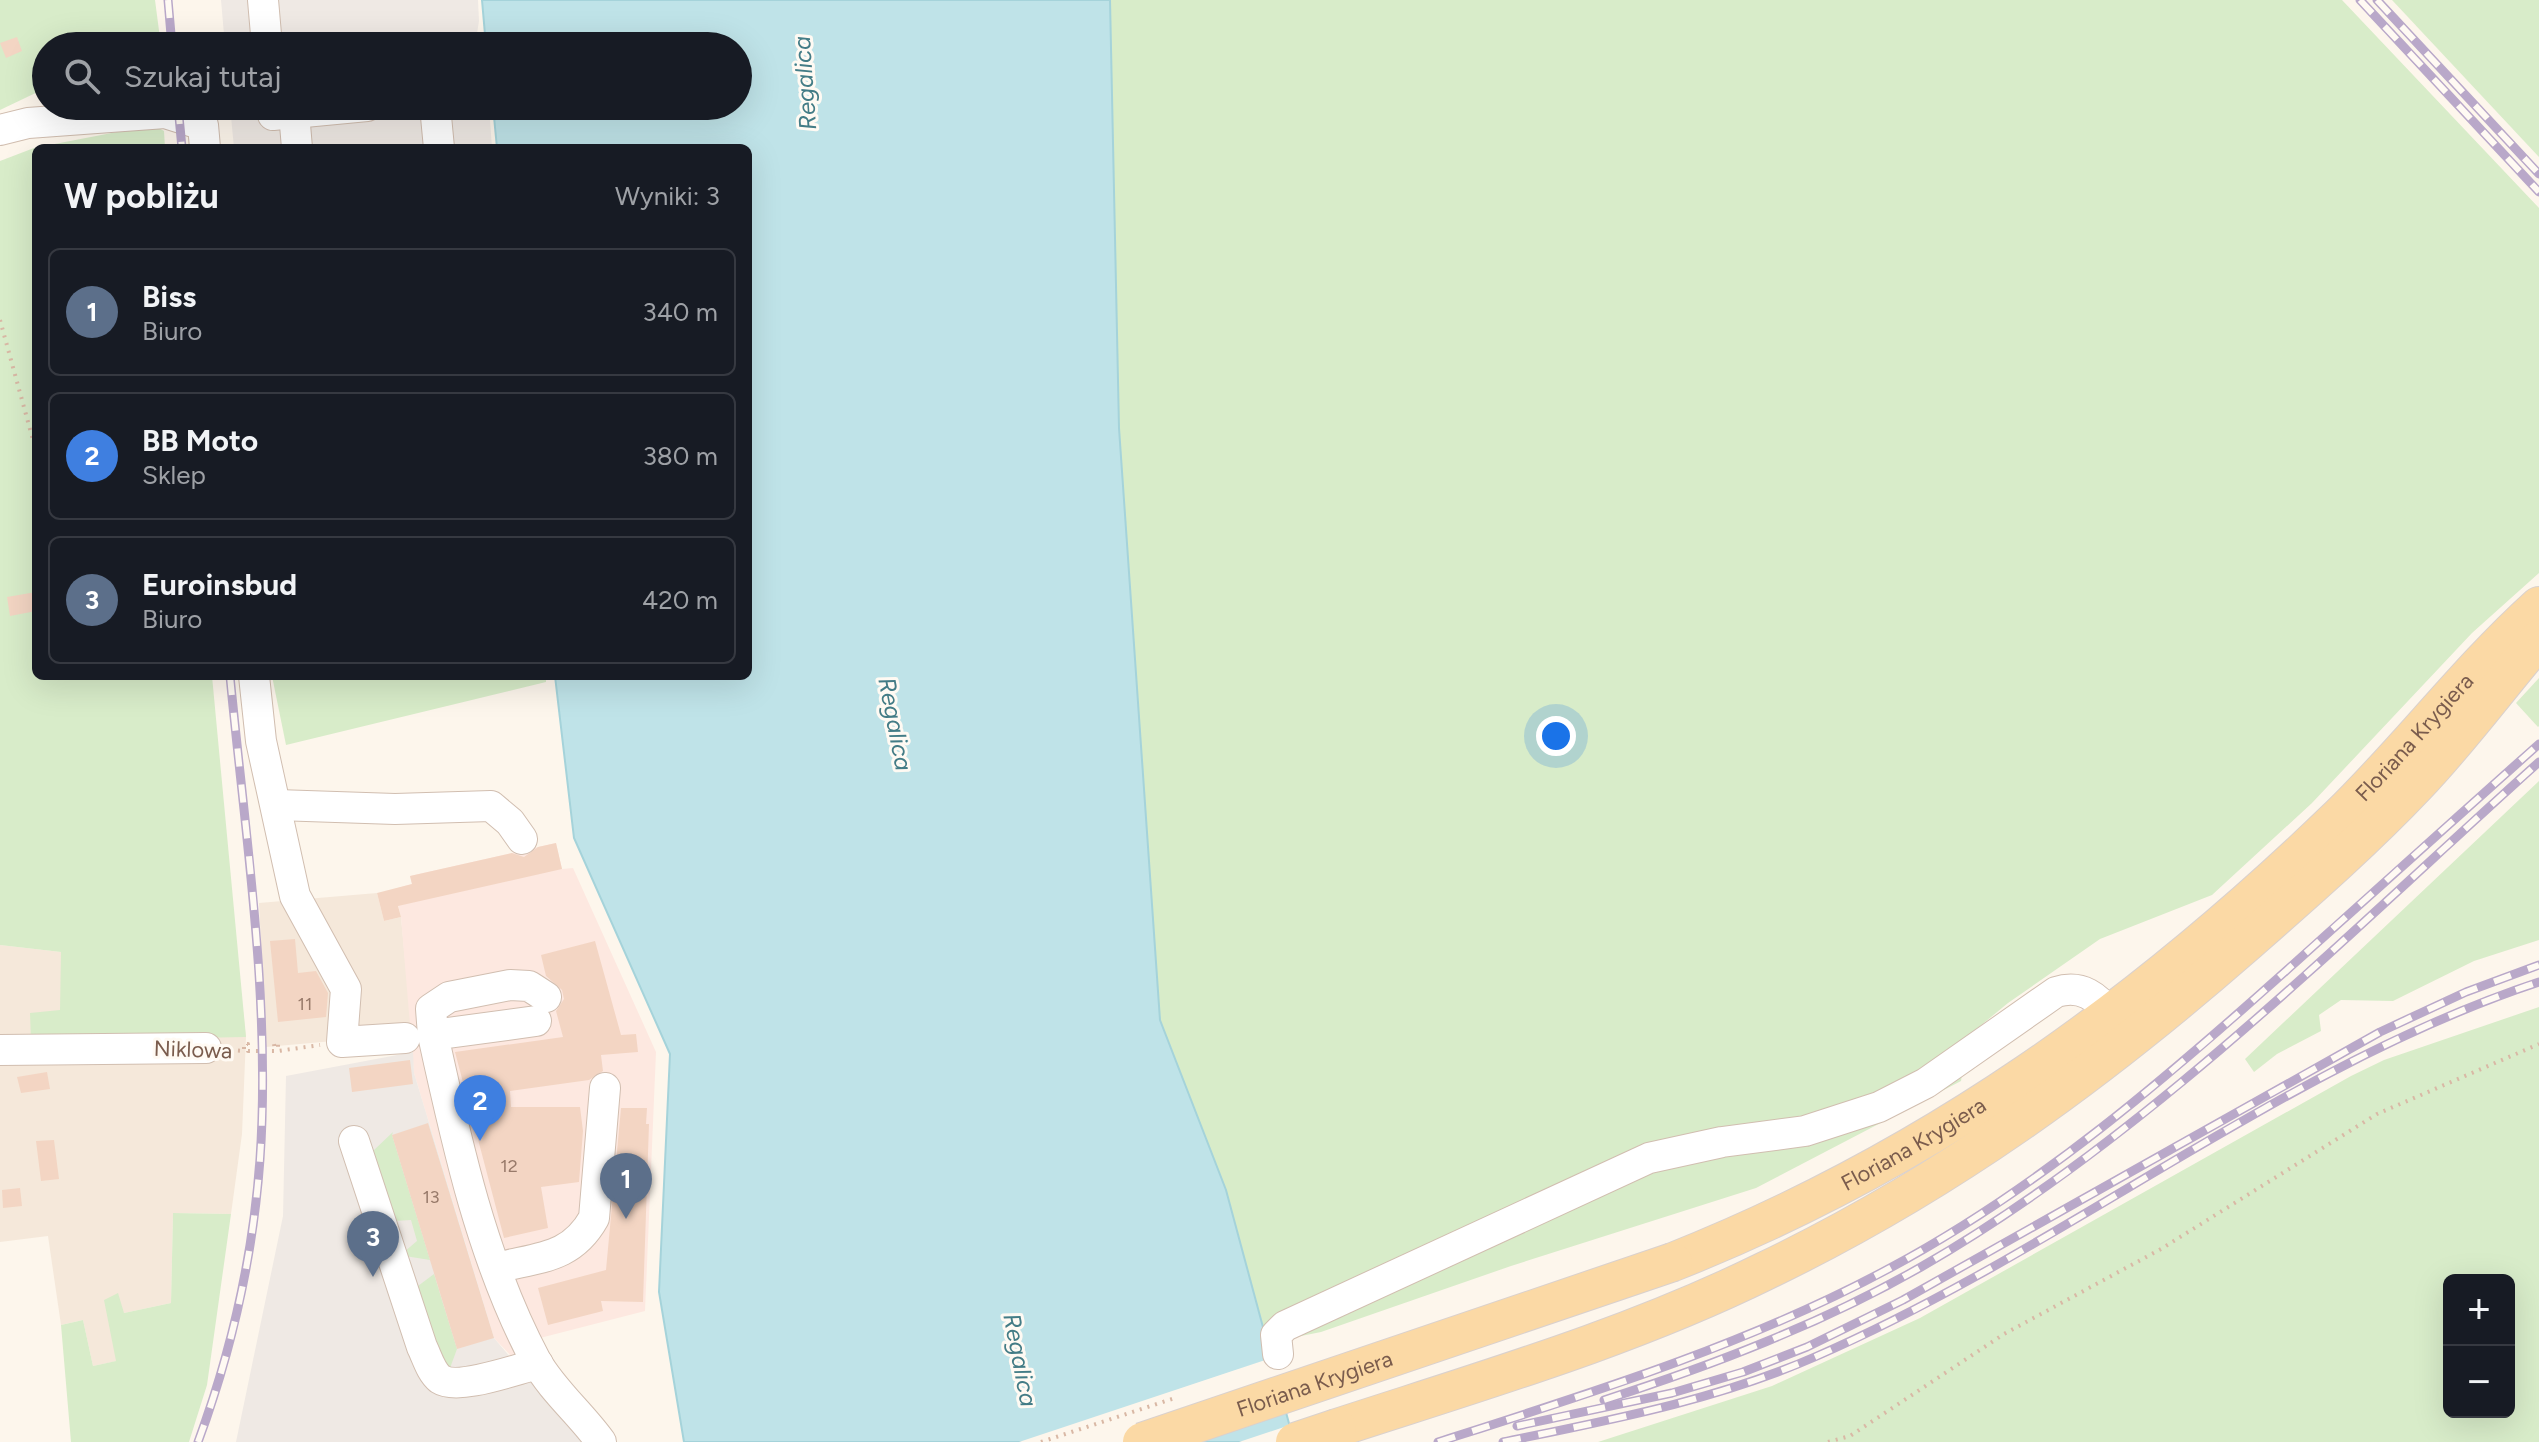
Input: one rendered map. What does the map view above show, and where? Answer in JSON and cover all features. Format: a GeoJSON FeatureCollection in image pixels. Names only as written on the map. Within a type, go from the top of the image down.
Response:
{"type":"FeatureCollection","features":[{"type":"Feature","properties":{"kind":"main road","name":"Floriana Krygiera"},"geometry":{"type":"LineString","coordinates":[[1142,1442],[1673,1262],[1808,1203],[1899,1155],[2008,1089],[2112,1016],[2226,921],[2336,820],[2539,606]]}},
{"type":"Feature","properties":{"kind":"main road","name":"Floriana Krygiera"},"geometry":{"type":"LineString","coordinates":[[1295,1442],[1584,1346],[1723,1291],[1867,1219],[2013,1129],[2142,1033],[2356,843],[2423,778],[2539,639]]}},
{"type":"Feature","properties":{"kind":"street"},"geometry":{"type":"LineString","coordinates":[[263,0],[266,32]]}},
{"type":"Feature","properties":{"kind":"street"},"geometry":{"type":"LineString","coordinates":[[0,130],[28,123],[69,120]]}},
{"type":"Feature","properties":{"kind":"street"},"geometry":{"type":"LineString","coordinates":[[187,120],[203,125],[205,144]]}},
{"type":"Feature","properties":{"kind":"street"},"geometry":{"type":"LineString","coordinates":[[287,120],[296,144]]}},
{"type":"Feature","properties":{"kind":"street"},"geometry":{"type":"LineString","coordinates":[[436,120],[439,144]]}},
{"type":"Feature","properties":{"kind":"street"},"geometry":{"type":"LineString","coordinates":[[254,680],[261,741],[295,896],[346,989],[342,1042],[419,1036],[541,1009]]}},
{"type":"Feature","properties":{"kind":"street"},"geometry":{"type":"LineString","coordinates":[[277,805],[395,809],[491,806],[510,822],[522,839]]}},
{"type":"Feature","properties":{"kind":"street"},"geometry":{"type":"LineString","coordinates":[[1278,1354],[1276,1335],[1285,1326],[1649,1158],[1711,1144],[1805,1131],[1879,1107],[1926,1083],[2056,992],[2074,989],[2089,993],[2112,1016]]}},
{"type":"Feature","properties":{"kind":"street"},"geometry":{"type":"LineString","coordinates":[[419,1036],[496,1268],[538,1364],[601,1442]]}},
{"type":"Feature","properties":{"kind":"street","name":"Niklowa"},"geometry":{"type":"LineString","coordinates":[[0,1050],[206,1048]]}},
{"type":"Feature","properties":{"kind":"street"},"geometry":{"type":"LineString","coordinates":[[496,1268],[570,1249],[587,1230],[594,1218],[605,1088]]}},
{"type":"Feature","properties":{"kind":"street"},"geometry":{"type":"LineString","coordinates":[[354,1141],[422,1347],[438,1377],[464,1383],[538,1364]]}},
{"type":"Feature","properties":{"kind":"path"},"geometry":{"type":"LineString","coordinates":[[0,320],[32,436]]}},
{"type":"Feature","properties":{"kind":"path","name":"Niklowa"},"geometry":{"type":"LineString","coordinates":[[206,1048],[244,1051],[244,1044],[248,1044],[248,1051],[275,1051],[274,1044],[278,1043],[278,1051],[342,1042]]}},
{"type":"Feature","properties":{"kind":"path"},"geometry":{"type":"LineString","coordinates":[[1828,1442],[1850,1436],[2004,1334],[2161,1249],[2377,1114],[2539,1044]]}},
{"type":"Feature","properties":{"kind":"shaded area"},"geometry":{"type":"Polygon","coordinates":[[[221,0],[478,0],[477,32],[224,32],[221,0]]]}},
{"type":"Feature","properties":{"kind":"shaded area"},"geometry":{"type":"Polygon","coordinates":[[[231,120],[490,120],[492,144],[234,144],[231,120]]]}},
{"type":"Feature","properties":{"kind":"shaded area"},"geometry":{"type":"Polygon","coordinates":[[[556,843],[562,869],[573,868],[656,1052],[645,1311],[540,1338],[531,1377],[494,1338],[414,1073],[401,917],[394,889],[412,884],[410,876],[556,843]]]}},
{"type":"Feature","properties":{"kind":"shaded area"},"geometry":{"type":"Polygon","coordinates":[[[377,893],[384,921],[401,917],[412,1034],[266,1047],[259,903],[377,893]]]}},
{"type":"Feature","properties":{"kind":"shaded area"},"geometry":{"type":"Polygon","coordinates":[[[232,915],[246,1037],[242,1134],[231,1214],[173,1213],[171,1303],[124,1313],[117,1361],[93,1366],[83,1320],[61,1325],[48,1236],[0,1242],[0,945],[61,952],[232,915]]]}},
{"type":"Feature","properties":{"kind":"shaded area"},"geometry":{"type":"Polygon","coordinates":[[[413,1052],[414,1073],[494,1338],[583,1442],[236,1442],[283,1216],[286,1076],[413,1052]]]}},
{"type":"Feature","properties":{"kind":"green space"},"geometry":{"type":"Polygon","coordinates":[[[0,0],[155,0],[159,32],[32,32],[32,95],[0,110],[0,0]]]}},
{"type":"Feature","properties":{"kind":"green space"},"geometry":{"type":"Polygon","coordinates":[[[1110,0],[2342,0],[2539,208],[2539,573],[2472,633],[2312,803],[2212,895],[2100,939],[2008,1003],[1968,1036],[1961,1081],[1756,1188],[1511,1266],[1321,1332],[1266,1343],[1229,1203],[1160,1020],[1119,428],[1110,0]]]}},
{"type":"Feature","properties":{"kind":"green space"},"geometry":{"type":"Polygon","coordinates":[[[2392,0],[2539,0],[2539,157],[2392,0]]]}},
{"type":"Feature","properties":{"kind":"green space"},"geometry":{"type":"Polygon","coordinates":[[[153,125],[164,131],[165,144],[55,144],[153,125]]]}},
{"type":"Feature","properties":{"kind":"green space"},"geometry":{"type":"Polygon","coordinates":[[[32,149],[32,680],[212,680],[246,1037],[31,1041],[30,1013],[60,1010],[61,952],[0,945],[0,161],[32,149]]]}},
{"type":"Feature","properties":{"kind":"green space"},"geometry":{"type":"Polygon","coordinates":[[[2539,678],[2539,726],[2538,727],[2516,703],[2539,678]]]}},
{"type":"Feature","properties":{"kind":"green space"},"geometry":{"type":"Polygon","coordinates":[[[273,680],[546,680],[546,682],[286,745],[273,680]]]}},
{"type":"Feature","properties":{"kind":"green space"},"geometry":{"type":"Polygon","coordinates":[[[2539,781],[2539,940],[2474,961],[2393,1001],[2341,1000],[2319,1015],[2321,1031],[2277,1054],[2254,1072],[2245,1059],[2539,781]]]}},
{"type":"Feature","properties":{"kind":"green space"},"geometry":{"type":"Polygon","coordinates":[[[2539,1007],[2539,1442],[1598,1442],[1772,1386],[1920,1318],[2384,1060],[2539,1007]]]}},
{"type":"Feature","properties":{"kind":"green space"},"geometry":{"type":"Polygon","coordinates":[[[393,1132],[430,1260],[405,1256],[404,1252],[417,1241],[411,1220],[394,1221],[373,1151],[393,1132]]]}},
{"type":"Feature","properties":{"kind":"green space"},"geometry":{"type":"Polygon","coordinates":[[[173,1213],[231,1214],[207,1385],[189,1442],[71,1442],[61,1325],[83,1320],[93,1366],[116,1361],[104,1300],[118,1293],[124,1313],[171,1303],[173,1213]]]}},
{"type":"Feature","properties":{"kind":"green space"},"geometry":{"type":"Polygon","coordinates":[[[434,1274],[457,1349],[450,1368],[445,1365],[414,1289],[434,1274]]]}},
{"type":"Feature","properties":{"kind":"water","name":"Regalica"},"geometry":{"type":"Polygon","coordinates":[[[482,0],[1110,0],[1119,428],[1160,1020],[1226,1190],[1294,1442],[684,1442],[659,1292],[670,1054],[574,838],[555,680],[752,680],[752,144],[497,144],[494,120],[752,120],[752,32],[485,32],[482,0]]]}},
{"type":"Feature","properties":{"kind":"pier"},"geometry":{"type":"Polygon","coordinates":[[[1274,1357],[1289,1411],[1195,1442],[1019,1442],[1274,1357]]]}},
{"type":"Feature","properties":{"kind":"pier"},"geometry":{"type":"Polygon","coordinates":[[[1293,1424],[1298,1442],[1239,1442],[1293,1424]]]}},
{"type":"Feature","properties":{"kind":"building"},"geometry":{"type":"Polygon","coordinates":[[[17,37],[22,51],[6,58],[0,43],[17,37]]]}},
{"type":"Feature","properties":{"kind":"building"},"geometry":{"type":"Polygon","coordinates":[[[32,593],[32,612],[10,616],[7,597],[32,593]]]}},
{"type":"Feature","properties":{"kind":"building"},"geometry":{"type":"Polygon","coordinates":[[[556,843],[562,869],[398,906],[401,917],[384,921],[377,893],[412,884],[410,876],[512,853],[524,857],[538,847],[556,843]]]}},
{"type":"Feature","properties":{"kind":"building"},"geometry":{"type":"Polygon","coordinates":[[[295,939],[298,973],[316,971],[328,993],[326,1017],[278,1022],[270,941],[295,939]]]}},
{"type":"Feature","properties":{"kind":"building"},"geometry":{"type":"Polygon","coordinates":[[[595,941],[621,1035],[636,1034],[638,1052],[601,1055],[603,1071],[589,1080],[510,1091],[511,1107],[580,1107],[583,1131],[579,1182],[541,1187],[548,1228],[504,1238],[455,1052],[563,1037],[556,1011],[564,999],[562,990],[546,976],[541,955],[595,941]]]}},
{"type":"Feature","properties":{"kind":"building"},"geometry":{"type":"Polygon","coordinates":[[[410,1060],[413,1084],[352,1092],[349,1068],[410,1060]]]}},
{"type":"Feature","properties":{"kind":"building"},"geometry":{"type":"Polygon","coordinates":[[[47,1072],[50,1089],[21,1093],[17,1077],[47,1072]]]}},
{"type":"Feature","properties":{"kind":"building"},"geometry":{"type":"Polygon","coordinates":[[[621,1108],[647,1108],[646,1124],[649,1124],[643,1302],[601,1301],[603,1311],[548,1325],[538,1288],[606,1270],[621,1108]]]}},
{"type":"Feature","properties":{"kind":"building"},"geometry":{"type":"Polygon","coordinates":[[[428,1123],[494,1338],[457,1349],[392,1135],[428,1123]]]}},
{"type":"Feature","properties":{"kind":"building"},"geometry":{"type":"Polygon","coordinates":[[[54,1140],[59,1179],[41,1181],[36,1141],[54,1140]]]}},
{"type":"Feature","properties":{"kind":"building"},"geometry":{"type":"Polygon","coordinates":[[[20,1188],[22,1206],[3,1208],[2,1190],[20,1188]]]}},
{"type":"Feature","properties":{"kind":"railway"},"geometry":{"type":"LineString","coordinates":[[168,0],[171,32]]}},
{"type":"Feature","properties":{"kind":"railway"},"geometry":{"type":"LineString","coordinates":[[2360,0],[2539,192]]}},
{"type":"Feature","properties":{"kind":"railway"},"geometry":{"type":"LineString","coordinates":[[2377,0],[2539,174]]}},
{"type":"Feature","properties":{"kind":"railway"},"geometry":{"type":"LineString","coordinates":[[179,120],[182,144]]}},
{"type":"Feature","properties":{"kind":"railway"},"geometry":{"type":"LineString","coordinates":[[198,1442],[221,1373],[239,1303],[252,1232],[260,1159],[262,1039],[259,978],[230,680]]}},
{"type":"Feature","properties":{"kind":"railway"},"geometry":{"type":"LineString","coordinates":[[1438,1442],[1668,1366],[1781,1321],[1836,1296],[1946,1236],[2052,1165],[2152,1087],[2539,744]]}},
{"type":"Feature","properties":{"kind":"railway"},"geometry":{"type":"LineString","coordinates":[[1604,1400],[1726,1358],[1845,1307],[1921,1267],[2004,1215],[2085,1158],[2242,1031],[2539,762]]}},
{"type":"Feature","properties":{"kind":"railway"},"geometry":{"type":"LineString","coordinates":[[1517,1426],[1672,1393],[1743,1372],[1807,1347],[1903,1300],[2380,1032],[2466,992],[2539,965]]}},
{"type":"Feature","properties":{"kind":"railway"},"geometry":{"type":"LineString","coordinates":[[1503,1442],[1702,1397],[1817,1356],[1908,1313],[1998,1264],[2263,1109],[2353,1061],[2445,1018],[2539,982]]}},
{"type":"Feature","properties":{"kind":"place","name":"BB Moto"},"geometry":{"type":"Point","coordinates":[480,1141]}},
{"type":"Feature","properties":{"kind":"place","name":"Biss"},"geometry":{"type":"Point","coordinates":[626,1219]}},
{"type":"Feature","properties":{"kind":"place","name":"Euroinsbud"},"geometry":{"type":"Point","coordinates":[373,1277]}}]}
